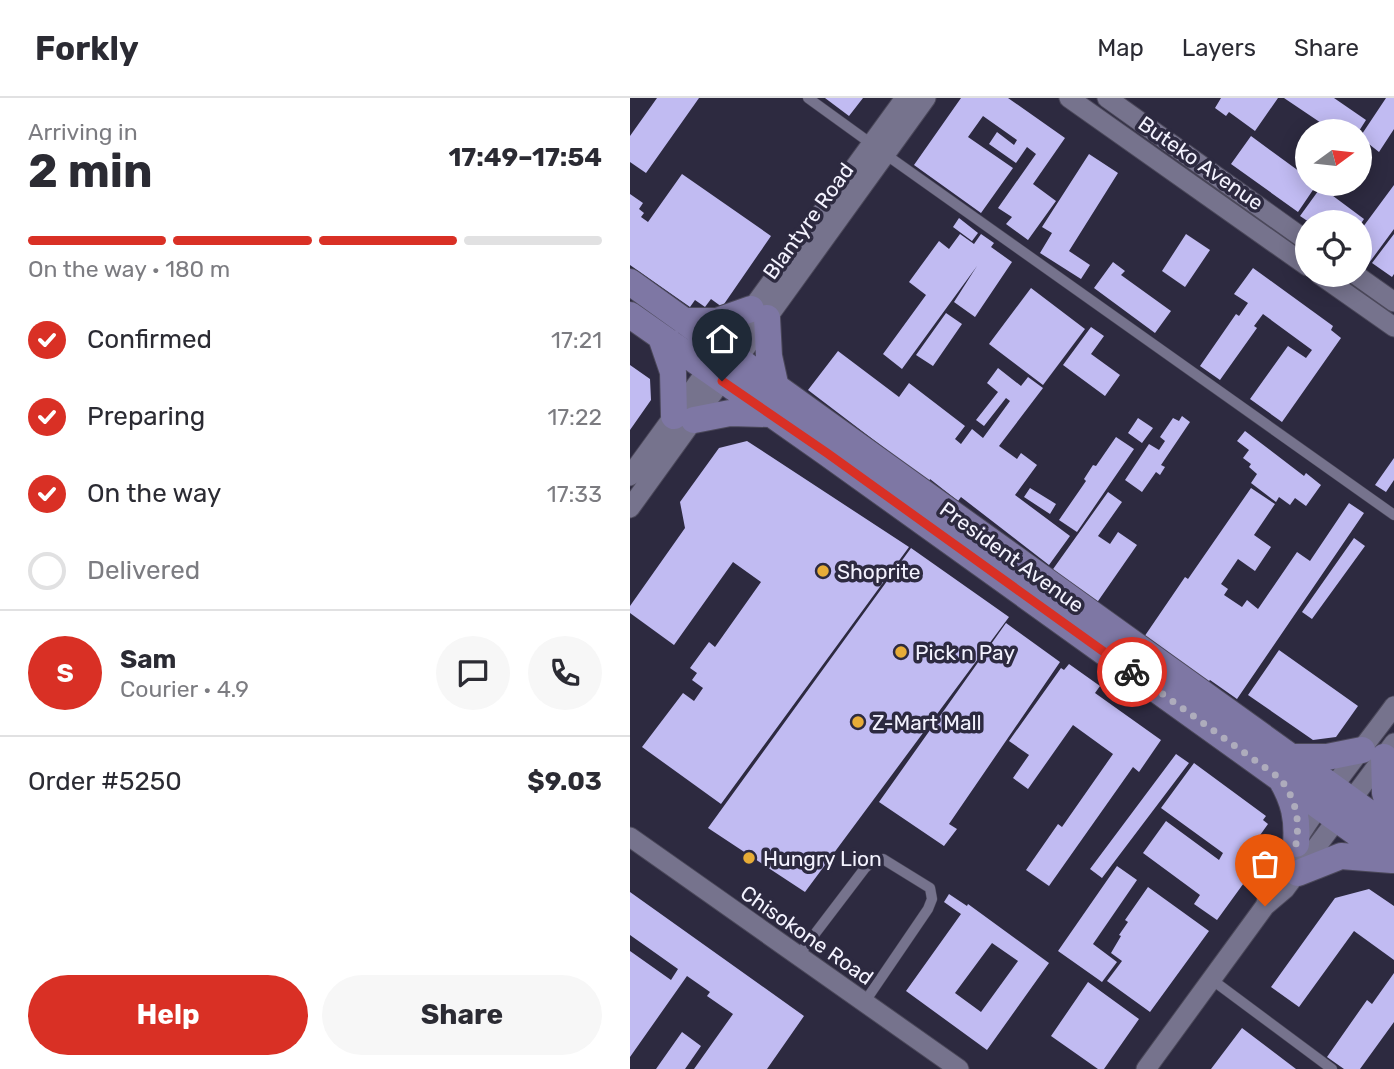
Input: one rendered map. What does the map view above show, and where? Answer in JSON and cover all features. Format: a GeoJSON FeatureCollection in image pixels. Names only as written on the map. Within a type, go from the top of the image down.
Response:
{"type":"FeatureCollection","features":[{"type":"Feature","properties":{"kind":"main road","name":"President Avenue"},"geometry":{"type":"LineString","coordinates":[[630,282],[776,387],[1336,804],[1394,860]]}},
{"type":"Feature","properties":{"kind":"main road"},"geometry":{"type":"LineString","coordinates":[[684,321],[717,321],[759,314],[776,387]]}},
{"type":"Feature","properties":{"kind":"main road","name":"President Avenue"},"geometry":{"type":"LineString","coordinates":[[630,315],[769,414],[1287,768]]}},
{"type":"Feature","properties":{"kind":"main road"},"geometry":{"type":"LineString","coordinates":[[660,337],[673,372],[684,418],[730,413],[769,414]]}},
{"type":"Feature","properties":{"kind":"main road"},"geometry":{"type":"LineString","coordinates":[[1296,844],[1298,826],[1287,768],[1328,757],[1380,750],[1385,793],[1394,824]]}},
{"type":"Feature","properties":{"kind":"main road","name":"President Avenue"},"geometry":{"type":"LineString","coordinates":[[1336,804],[1394,831]]}},
{"type":"Feature","properties":{"kind":"main road"},"geometry":{"type":"LineString","coordinates":[[1298,873],[1341,856],[1394,860]]}},
{"type":"Feature","properties":{"kind":"street","name":"Blantyre Road"},"geometry":{"type":"LineString","coordinates":[[878,149],[905,98]]}},
{"type":"Feature","properties":{"kind":"street","name":"Blantyre Road"},"geometry":{"type":"LineString","coordinates":[[630,508],[684,418],[714,376],[878,149],[926,98]]}},
{"type":"Feature","properties":{"kind":"street","name":"Buteko Avenue"},"geometry":{"type":"LineString","coordinates":[[1069,98],[1295,257]]}},
{"type":"Feature","properties":{"kind":"street","name":"Buteko Avenue"},"geometry":{"type":"LineString","coordinates":[[1107,98],[1295,232]]}},
{"type":"Feature","properties":{"kind":"street"},"geometry":{"type":"LineString","coordinates":[[1238,217],[1249,199]]}},
{"type":"Feature","properties":{"kind":"street"},"geometry":{"type":"LineString","coordinates":[[1372,286],[1394,302]]}},
{"type":"Feature","properties":{"kind":"street"},"geometry":{"type":"LineString","coordinates":[[1337,287],[1394,327]]}},
{"type":"Feature","properties":{"kind":"street","name":"Blantyre Road"},"geometry":{"type":"LineString","coordinates":[[630,476],[684,418]]}},
{"type":"Feature","properties":{"kind":"street"},"geometry":{"type":"LineString","coordinates":[[1265,906],[1273,879],[1296,844],[1336,804],[1380,750],[1394,706]]}},
{"type":"Feature","properties":{"kind":"street"},"geometry":{"type":"LineString","coordinates":[[1146,1069],[1265,906],[1285,889],[1298,873],[1336,804]]}},
{"type":"Feature","properties":{"kind":"street","name":"Chisokone Road"},"geometry":{"type":"LineString","coordinates":[[630,838],[959,1069]]}},
{"type":"Feature","properties":{"kind":"lane"},"geometry":{"type":"LineString","coordinates":[[808,98],[1394,514]]}},
{"type":"Feature","properties":{"kind":"lane"},"geometry":{"type":"LineString","coordinates":[[798,956],[864,868],[872,862],[883,859],[930,888],[932,899],[928,909],[864,1003]]}},
{"type":"Feature","properties":{"kind":"lane"},"geometry":{"type":"LineString","coordinates":[[1211,979],[1332,1069]]}},
{"type":"Feature","properties":{"kind":"building"},"geometry":{"type":"Polygon","coordinates":[[[657,98],[699,98],[646,173],[630,162],[630,136],[657,98]]]}},
{"type":"Feature","properties":{"kind":"building"},"geometry":{"type":"Polygon","coordinates":[[[825,98],[863,98],[849,116],[825,98]]]}},
{"type":"Feature","properties":{"kind":"building"},"geometry":{"type":"Polygon","coordinates":[[[961,98],[1008,98],[1065,138],[1033,184],[1056,201],[1028,240],[1006,224],[1012,217],[998,208],[1036,154],[1027,147],[1016,163],[989,144],[997,132],[1014,145],[1017,140],[983,116],[968,137],[1013,168],[981,213],[914,165],[961,98]]]}},
{"type":"Feature","properties":{"kind":"building"},"geometry":{"type":"Polygon","coordinates":[[[1221,98],[1278,98],[1255,131],[1229,112],[1226,116],[1215,108],[1221,98]]]}},
{"type":"Feature","properties":{"kind":"building"},"geometry":{"type":"Polygon","coordinates":[[[1284,98],[1334,98],[1365,119],[1315,119],[1284,98]]]}},
{"type":"Feature","properties":{"kind":"building"},"geometry":{"type":"Polygon","coordinates":[[[1386,98],[1394,98],[1394,129],[1379,152],[1372,146],[1372,119],[1386,98]]]}},
{"type":"Feature","properties":{"kind":"building"},"geometry":{"type":"Polygon","coordinates":[[[1251,136],[1295,168],[1295,196],[1309,196],[1299,210],[1295,210],[1231,164],[1251,136]]]}},
{"type":"Feature","properties":{"kind":"building"},"geometry":{"type":"Polygon","coordinates":[[[1089,154],[1118,173],[1069,251],[1090,265],[1081,279],[1040,253],[1052,233],[1042,227],[1089,154]]]}},
{"type":"Feature","properties":{"kind":"building"},"geometry":{"type":"Polygon","coordinates":[[[682,174],[771,236],[722,307],[711,299],[705,307],[695,300],[690,307],[630,265],[630,194],[643,203],[639,209],[644,213],[641,217],[648,222],[682,174]]]}},
{"type":"Feature","properties":{"kind":"building"},"geometry":{"type":"Polygon","coordinates":[[[1394,185],[1394,229],[1372,259],[1372,215],[1394,185]]]}},
{"type":"Feature","properties":{"kind":"building"},"geometry":{"type":"Polygon","coordinates":[[[1314,196],[1333,196],[1352,210],[1304,210],[1314,196]]]}},
{"type":"Feature","properties":{"kind":"building"},"geometry":{"type":"Polygon","coordinates":[[[959,218],[978,233],[972,241],[953,227],[959,218]]]}},
{"type":"Feature","properties":{"kind":"building"},"geometry":{"type":"Polygon","coordinates":[[[960,234],[974,244],[981,234],[994,243],[991,247],[1012,262],[975,317],[954,302],[977,266],[902,369],[883,354],[926,295],[909,282],[939,241],[949,249],[960,234]]]}},
{"type":"Feature","properties":{"kind":"building"},"geometry":{"type":"Polygon","coordinates":[[[1186,234],[1210,250],[1185,287],[1162,271],[1186,234]]]}},
{"type":"Feature","properties":{"kind":"building"},"geometry":{"type":"Polygon","coordinates":[[[1394,234],[1392,277],[1372,263],[1394,234]]]}},
{"type":"Feature","properties":{"kind":"building"},"geometry":{"type":"Polygon","coordinates":[[[1113,262],[1125,271],[1121,275],[1171,311],[1155,333],[1094,288],[1113,262]]]}},
{"type":"Feature","properties":{"kind":"building"},"geometry":{"type":"Polygon","coordinates":[[[1253,268],[1333,326],[1331,330],[1341,338],[1282,422],[1250,399],[1288,346],[1306,358],[1312,350],[1263,314],[1254,326],[1257,328],[1220,380],[1200,366],[1236,314],[1239,316],[1248,303],[1234,294],[1253,268]]]}},
{"type":"Feature","properties":{"kind":"building"},"geometry":{"type":"Polygon","coordinates":[[[1031,288],[1085,329],[1043,385],[989,344],[1031,288]]]}},
{"type":"Feature","properties":{"kind":"building"},"geometry":{"type":"Polygon","coordinates":[[[946,313],[962,324],[933,366],[916,355],[946,313]]]}},
{"type":"Feature","properties":{"kind":"building"},"geometry":{"type":"Polygon","coordinates":[[[1091,327],[1104,336],[1091,354],[1120,375],[1105,396],[1063,365],[1091,327]]]}},
{"type":"Feature","properties":{"kind":"building"},"geometry":{"type":"Polygon","coordinates":[[[838,351],[899,397],[909,383],[965,426],[955,439],[961,444],[972,429],[983,438],[1010,401],[1006,398],[984,426],[976,420],[998,392],[987,383],[998,368],[1021,386],[1028,377],[1043,388],[999,446],[1017,459],[1021,453],[1037,465],[1015,495],[1070,536],[1049,565],[961,497],[958,501],[930,479],[929,482],[808,390],[838,351]]]}},
{"type":"Feature","properties":{"kind":"building"},"geometry":{"type":"Polygon","coordinates":[[[630,365],[650,379],[651,400],[630,430],[630,365]]]}},
{"type":"Feature","properties":{"kind":"building"},"geometry":{"type":"Polygon","coordinates":[[[1182,416],[1190,422],[1161,465],[1165,467],[1160,475],[1156,472],[1142,492],[1125,480],[1149,444],[1159,450],[1165,441],[1160,437],[1173,418],[1179,421],[1182,416]]]}},
{"type":"Feature","properties":{"kind":"building"},"geometry":{"type":"Polygon","coordinates":[[[1138,418],[1153,428],[1142,443],[1128,433],[1138,418]]]}},
{"type":"Feature","properties":{"kind":"building"},"geometry":{"type":"Polygon","coordinates":[[[1245,431],[1304,476],[1306,473],[1321,485],[1306,506],[1295,498],[1290,505],[1279,497],[1276,502],[1251,483],[1257,474],[1243,458],[1249,450],[1237,441],[1245,431]]]}},
{"type":"Feature","properties":{"kind":"building"},"geometry":{"type":"Polygon","coordinates":[[[1116,437],[1134,449],[1077,532],[1059,520],[1086,481],[1084,479],[1093,465],[1096,466],[1116,437]]]}},
{"type":"Feature","properties":{"kind":"building"},"geometry":{"type":"Polygon","coordinates":[[[747,441],[909,547],[721,804],[642,747],[683,693],[694,701],[703,688],[692,680],[697,673],[690,668],[709,642],[715,647],[761,582],[733,562],[674,645],[630,613],[630,606],[685,528],[680,502],[719,448],[747,441]]]}},
{"type":"Feature","properties":{"kind":"building"},"geometry":{"type":"Polygon","coordinates":[[[1394,458],[1394,480],[1386,492],[1375,485],[1394,458]]]}},
{"type":"Feature","properties":{"kind":"building"},"geometry":{"type":"Polygon","coordinates":[[[1030,488],[1056,504],[1050,514],[1024,497],[1030,488]]]}},
{"type":"Feature","properties":{"kind":"building"},"geometry":{"type":"Polygon","coordinates":[[[1251,488],[1275,504],[1254,535],[1271,547],[1255,571],[1238,559],[1221,584],[1228,589],[1224,595],[1242,607],[1247,600],[1258,609],[1297,552],[1310,561],[1349,503],[1364,513],[1237,699],[1210,680],[1206,684],[1142,640],[1251,488]]]}},
{"type":"Feature","properties":{"kind":"building"},"geometry":{"type":"Polygon","coordinates":[[[1108,492],[1122,502],[1098,536],[1110,544],[1118,532],[1137,545],[1096,604],[1051,572],[1108,492]]]}},
{"type":"Feature","properties":{"kind":"building"},"geometry":{"type":"Polygon","coordinates":[[[1354,538],[1365,546],[1312,619],[1302,612],[1354,538]]]}},
{"type":"Feature","properties":{"kind":"building","name":"Z-Mart Mall"},"geometry":{"type":"Polygon","coordinates":[[[911,548],[1009,617],[805,892],[708,828],[911,548]]]}},
{"type":"Feature","properties":{"kind":"building"},"geometry":{"type":"Polygon","coordinates":[[[1006,623],[1060,662],[949,824],[957,829],[944,846],[879,802],[1006,623]]]}},
{"type":"Feature","properties":{"kind":"building"},"geometry":{"type":"Polygon","coordinates":[[[1279,650],[1358,706],[1336,737],[1313,740],[1248,695],[1279,650]]]}},
{"type":"Feature","properties":{"kind":"building"},"geometry":{"type":"Polygon","coordinates":[[[1069,664],[1100,686],[1095,693],[1161,740],[1139,772],[1133,767],[1049,886],[1026,870],[1058,824],[1062,827],[1113,754],[1073,725],[1028,789],[1013,778],[1029,755],[1009,741],[1061,668],[1064,670],[1069,664]]]}},
{"type":"Feature","properties":{"kind":"building"},"geometry":{"type":"Polygon","coordinates":[[[1176,754],[1189,763],[1102,878],[1090,869],[1176,754]]]}},
{"type":"Feature","properties":{"kind":"building"},"geometry":{"type":"Polygon","coordinates":[[[1194,763],[1266,816],[1263,820],[1268,824],[1258,838],[1270,847],[1217,920],[1194,904],[1200,895],[1143,853],[1166,821],[1219,860],[1223,853],[1161,808],[1194,763]]]}},
{"type":"Feature","properties":{"kind":"building"},"geometry":{"type":"Polygon","coordinates":[[[1117,866],[1137,880],[1093,944],[1117,962],[1102,982],[1058,951],[1117,866]]]}},
{"type":"Feature","properties":{"kind":"building"},"geometry":{"type":"Polygon","coordinates":[[[1148,887],[1209,931],[1150,1012],[1107,981],[1122,961],[1111,953],[1128,922],[1125,920],[1148,887]]]}},
{"type":"Feature","properties":{"kind":"building"},"geometry":{"type":"Polygon","coordinates":[[[1369,889],[1394,906],[1394,960],[1354,931],[1299,1007],[1271,987],[1335,898],[1369,889]]]}},
{"type":"Feature","properties":{"kind":"building"},"geometry":{"type":"Polygon","coordinates":[[[630,892],[804,1016],[767,1069],[694,1069],[733,1014],[707,996],[710,992],[687,976],[630,1057],[630,951],[671,980],[678,969],[630,935],[630,892]]]}},
{"type":"Feature","properties":{"kind":"building"},"geometry":{"type":"Polygon","coordinates":[[[949,894],[967,906],[968,904],[1049,963],[987,1050],[906,991],[961,914],[944,902],[949,894]],[[992,943],[955,993],[981,1012],[1018,961],[992,943]]]}},
{"type":"Feature","properties":{"kind":"building"},"geometry":{"type":"Polygon","coordinates":[[[1394,973],[1394,1022],[1360,1069],[1344,1069],[1327,1057],[1367,1000],[1372,1004],[1394,973]]]}},
{"type":"Feature","properties":{"kind":"building"},"geometry":{"type":"Polygon","coordinates":[[[1088,982],[1139,1019],[1104,1069],[1098,1069],[1051,1036],[1088,982]]]}},
{"type":"Feature","properties":{"kind":"building"},"geometry":{"type":"Polygon","coordinates":[[[1242,1028],[1296,1069],[1211,1069],[1242,1028]]]}},
{"type":"Feature","properties":{"kind":"building"},"geometry":{"type":"Polygon","coordinates":[[[682,1032],[701,1046],[685,1069],[656,1069],[682,1032]]]}},
{"type":"Feature","properties":{"kind":"way so far"},"geometry":{"type":"LineString","coordinates":[[1132,672],[1281,779],[1290,794],[1298,826],[1296,844],[1273,879],[1265,906]]}},
{"type":"Feature","properties":{"kind":"place","name":"Shoprite"},"geometry":{"type":"Point","coordinates":[823,571]}},
{"type":"Feature","properties":{"kind":"place","name":"Pick n Pay"},"geometry":{"type":"Point","coordinates":[901,652]}},
{"type":"Feature","properties":{"kind":"place","name":"Z-Mart Mall"},"geometry":{"type":"Point","coordinates":[858,722]}},
{"type":"Feature","properties":{"kind":"place","name":"Hungry Lion"},"geometry":{"type":"Point","coordinates":[749,858]}},
{"type":"Feature","properties":{"kind":"route"},"geometry":{"type":"LineString","coordinates":[[722,381],[1132,672]]}}]}
